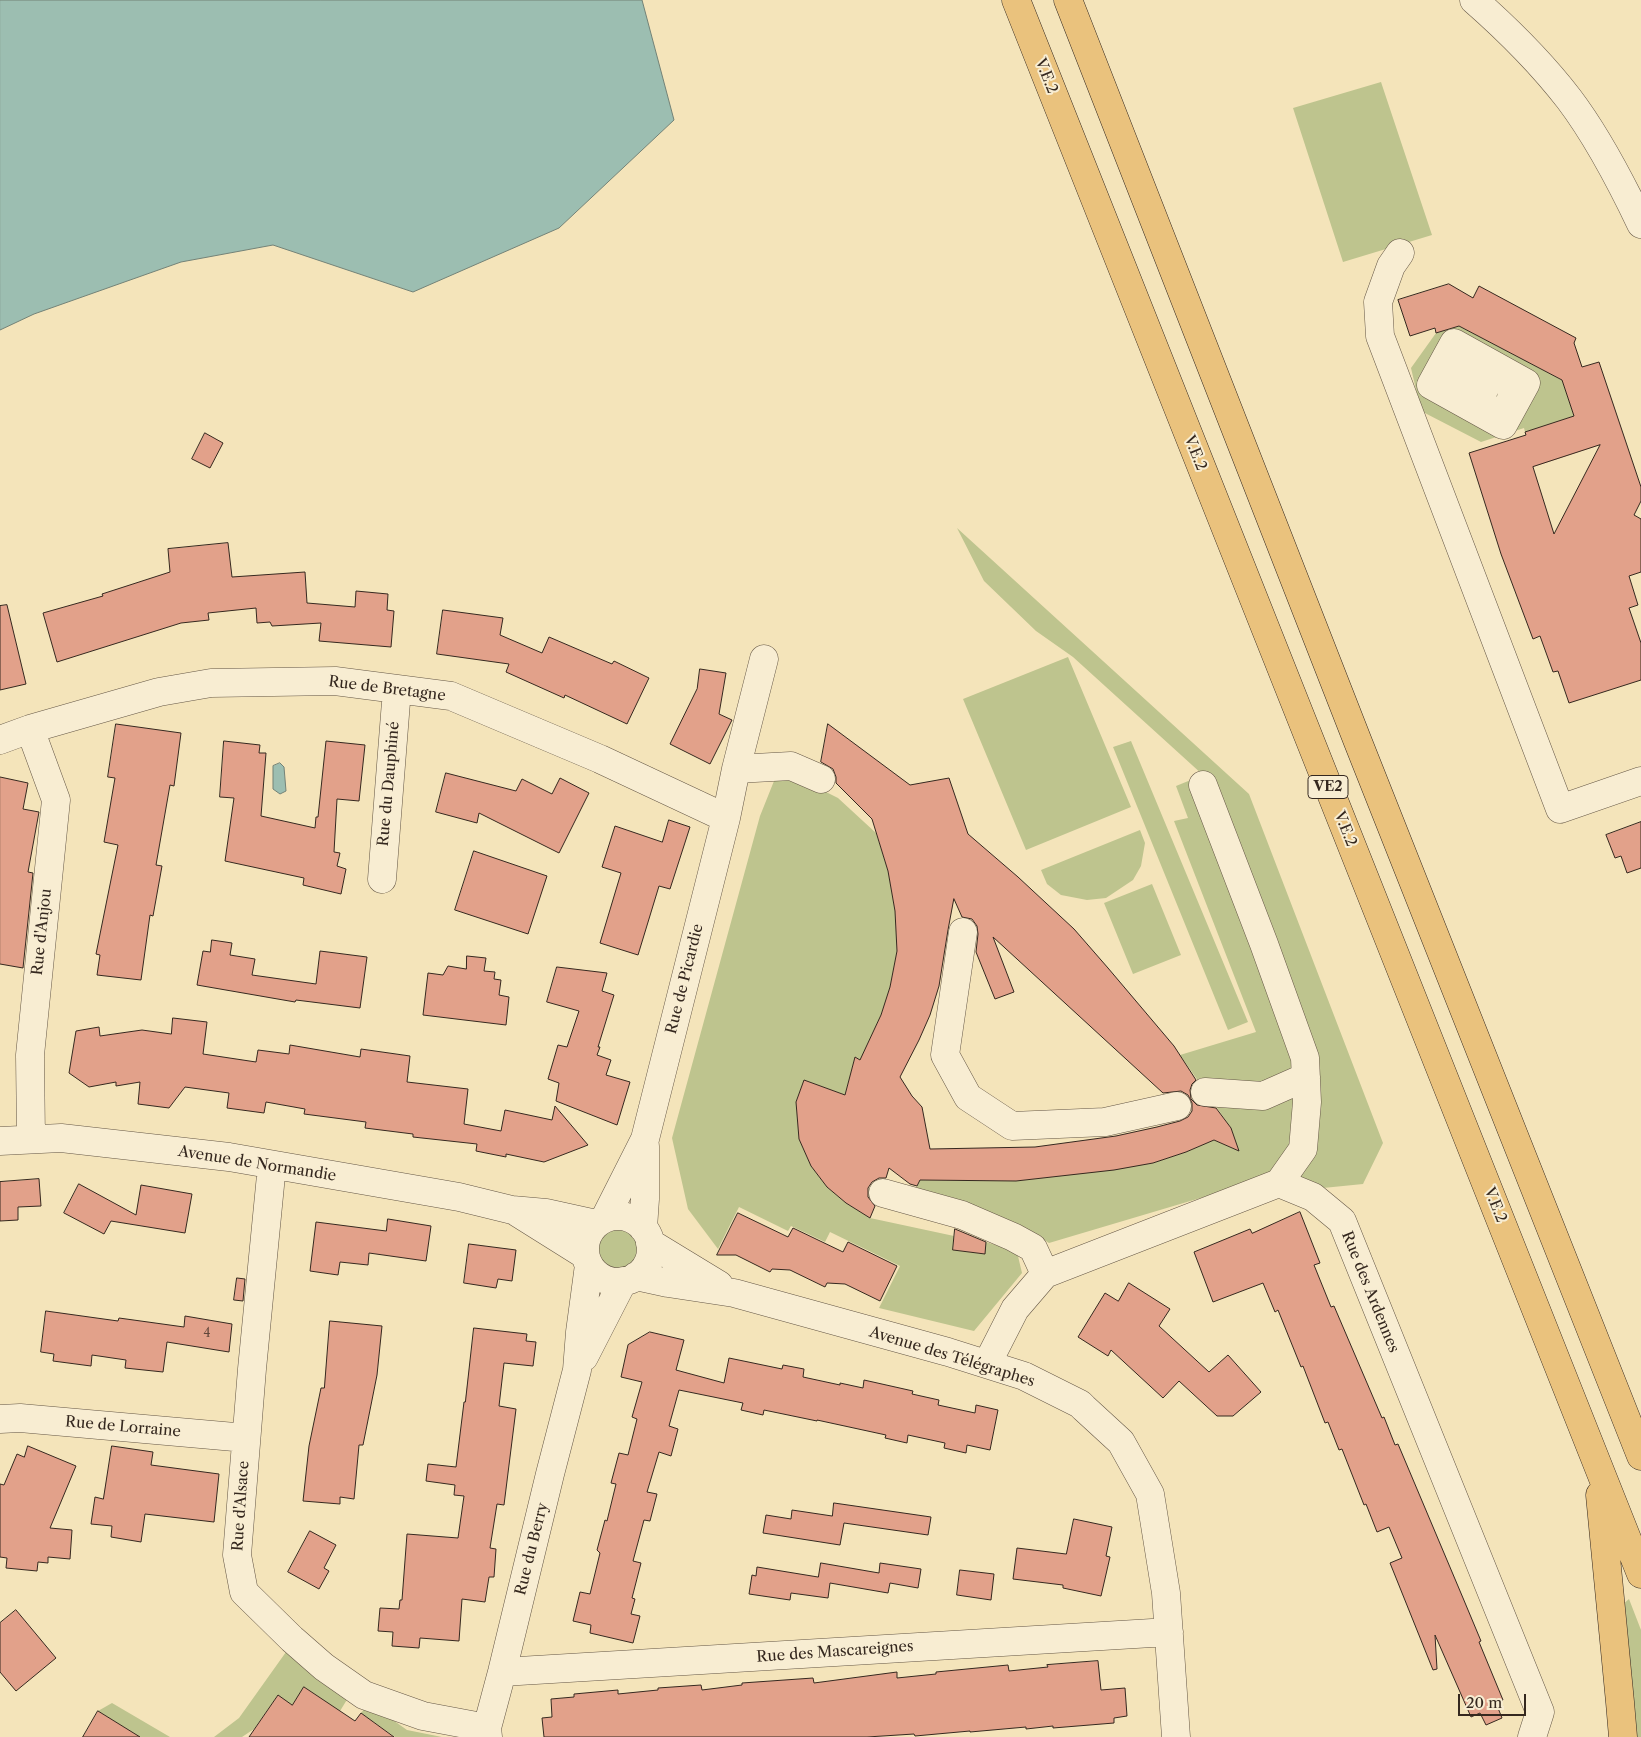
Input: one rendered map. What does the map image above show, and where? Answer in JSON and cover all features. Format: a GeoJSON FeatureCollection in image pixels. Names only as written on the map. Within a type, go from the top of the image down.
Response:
{"type":"FeatureCollection","features":[{"type":"Feature","properties":{"kind":"highway","name":"V.E.2"},"geometry":{"type":"LineString","coordinates":[[1016,0],[1641,1574]]}},
{"type":"Feature","properties":{"kind":"highway","name":"VE2"},"geometry":{"type":"LineString","coordinates":[[1068,0],[1358,742],[1640,1453]]}},
{"type":"Feature","properties":{"kind":"highway"},"geometry":{"type":"LineString","coordinates":[[1596,1462],[1622,1737]]}},
{"type":"Feature","properties":{"kind":"street"},"geometry":{"type":"LineString","coordinates":[[1474,0],[1537,62],[1569,99],[1626,192],[1641,224]]}},
{"type":"Feature","properties":{"kind":"street"},"geometry":{"type":"LineString","coordinates":[[1400,254],[1391,266],[1378,302],[1380,336],[1560,809],[1641,781]]}},
{"type":"Feature","properties":{"kind":"street"},"geometry":{"type":"LineString","coordinates":[[1496,394],[1457,372],[1496,394]]}},
{"type":"Feature","properties":{"kind":"street","name":"Rue de Picardie"},"geometry":{"type":"LineString","coordinates":[[601,1221],[645,1139],[764,659]]}},
{"type":"Feature","properties":{"kind":"street","name":"Rue de Bretagne"},"geometry":{"type":"LineString","coordinates":[[0,740],[159,692],[211,683],[335,681],[451,696],[600,760],[726,818]]}},
{"type":"Feature","properties":{"kind":"street","name":"Rue du Dauphiné"},"geometry":{"type":"LineString","coordinates":[[382,879],[397,689]]}},
{"type":"Feature","properties":{"kind":"street","name":"Rue d'Anjou"},"geometry":{"type":"LineString","coordinates":[[30,730],[56,800],[30,1055],[31,1139]]}},
{"type":"Feature","properties":{"kind":"street"},"geometry":{"type":"LineString","coordinates":[[736,769],[791,766],[822,779]]}},
{"type":"Feature","properties":{"kind":"street"},"geometry":{"type":"LineString","coordinates":[[987,1364],[1015,1309],[1045,1274],[1279,1183],[1303,1149],[1307,1102],[1305,1058],[1203,785]]}},
{"type":"Feature","properties":{"kind":"street"},"geometry":{"type":"LineString","coordinates":[[963,932],[945,1055],[968,1096],[1012,1126],[1105,1122],[1177,1106]]}},
{"type":"Feature","properties":{"kind":"street"},"geometry":{"type":"LineString","coordinates":[[1205,1092],[1263,1096],[1306,1077]]}},
{"type":"Feature","properties":{"kind":"street","name":"Avenue de Normandie"},"geometry":{"type":"LineString","coordinates":[[0,1141],[60,1138],[229,1157],[459,1197],[512,1210],[601,1221]]}},
{"type":"Feature","properties":{"kind":"street","name":"Rue de Picardie"},"geometry":{"type":"LineString","coordinates":[[645,1139],[646,1235]]}},
{"type":"Feature","properties":{"kind":"street","name":"Rue d'Alsace"},"geometry":{"type":"LineString","coordinates":[[272,1165],[237,1555],[244,1592],[298,1645],[324,1667],[364,1695],[424,1716],[487,1733]]}},
{"type":"Feature","properties":{"kind":"street","name":"Rue des Ardennes"},"geometry":{"type":"LineString","coordinates":[[1279,1183],[1313,1196],[1342,1221],[1540,1712],[1532,1737]]}},
{"type":"Feature","properties":{"kind":"street"},"geometry":{"type":"LineString","coordinates":[[883,1193],[962,1215],[1013,1237],[1033,1248],[1045,1274]]}},
{"type":"Feature","properties":{"kind":"street","name":"Avenue de Normandie"},"geometry":{"type":"LineString","coordinates":[[512,1210],[587,1260]]}},
{"type":"Feature","properties":{"kind":"street"},"geometry":{"type":"LineString","coordinates":[[613,1216],[629,1218],[646,1235],[650,1253],[648,1262],[643,1270],[629,1279],[613,1282],[603,1278],[595,1273],[587,1260],[585,1243],[589,1233],[601,1221],[613,1216]]}},
{"type":"Feature","properties":{"kind":"street","name":"Avenue des Télégraphes"},"geometry":{"type":"LineString","coordinates":[[646,1235],[682,1264],[734,1293]]}},
{"type":"Feature","properties":{"kind":"street","name":"Rue du Berry"},"geometry":{"type":"LineString","coordinates":[[487,1733],[577,1370],[587,1260]]}},
{"type":"Feature","properties":{"kind":"street","name":"Avenue des Télégraphes"},"geometry":{"type":"LineString","coordinates":[[629,1279],[734,1293],[987,1364],[1024,1376],[1080,1404],[1121,1442],[1150,1494],[1166,1593],[1176,1737]]}},
{"type":"Feature","properties":{"kind":"street","name":"Rue du Berry"},"geometry":{"type":"LineString","coordinates":[[577,1370],[629,1279]]}},
{"type":"Feature","properties":{"kind":"street","name":"Rue de Lorraine"},"geometry":{"type":"LineString","coordinates":[[0,1419],[20,1418],[246,1438]]}},
{"type":"Feature","properties":{"kind":"street","name":"Rue des Mascareignes"},"geometry":{"type":"LineString","coordinates":[[502,1672],[1169,1632]]}},
{"type":"Feature","properties":{"kind":"green space"},"geometry":{"type":"Polygon","coordinates":[[[1381,82],[1432,235],[1343,262],[1293,108],[1381,82]]]}},
{"type":"Feature","properties":{"kind":"green space"},"geometry":{"type":"Polygon","coordinates":[[[1459,326],[1562,380],[1574,416],[1525,432],[1524,428],[1481,442],[1421,411],[1411,368],[1436,333],[1459,326]]]}},
{"type":"Feature","properties":{"kind":"green space"},"geometry":{"type":"Polygon","coordinates":[[[957,528],[1249,794],[1383,1143],[1363,1184],[1323,1188],[1234,1188],[1049,1243],[1030,1231],[916,1188],[920,1180],[1016,1181],[1153,1163],[1214,1140],[1239,1151],[1231,1128],[1180,1055],[1256,1032],[1174,821],[1188,818],[1176,786],[1203,775],[1073,657],[1036,631],[984,581],[957,528]]]}},
{"type":"Feature","properties":{"kind":"green space"},"geometry":{"type":"Polygon","coordinates":[[[1068,657],[1131,807],[1026,850],[963,699],[1068,657]]]}},
{"type":"Feature","properties":{"kind":"green space"},"geometry":{"type":"Polygon","coordinates":[[[1131,741],[1248,1022],[1228,1030],[1113,747],[1131,741]]]}},
{"type":"Feature","properties":{"kind":"green space"},"geometry":{"type":"Polygon","coordinates":[[[776,776],[804,781],[838,798],[876,833],[888,871],[895,911],[897,951],[890,987],[881,1015],[867,1045],[866,1063],[855,1057],[845,1095],[804,1080],[796,1102],[799,1139],[811,1166],[827,1187],[846,1203],[870,1218],[954,1236],[953,1250],[984,1254],[986,1242],[1017,1252],[1022,1273],[974,1331],[879,1308],[900,1266],[830,1232],[825,1242],[791,1226],[788,1231],[739,1207],[718,1249],[688,1209],[672,1138],[760,816],[776,776]]]}},
{"type":"Feature","properties":{"kind":"green space"},"geometry":{"type":"Polygon","coordinates":[[[1140,830],[1145,843],[1141,866],[1133,880],[1106,898],[1087,900],[1061,895],[1047,884],[1041,870],[1140,830]]]}},
{"type":"Feature","properties":{"kind":"green space"},"geometry":{"type":"Polygon","coordinates":[[[1152,884],[1181,955],[1133,974],[1104,903],[1152,884]]]}},
{"type":"Feature","properties":{"kind":"green space"},"geometry":{"type":"Polygon","coordinates":[[[622,1227],[630,1230],[636,1236],[639,1248],[636,1260],[630,1266],[614,1269],[606,1266],[600,1260],[597,1244],[600,1236],[606,1230],[622,1227]]]}},
{"type":"Feature","properties":{"kind":"green space"},"geometry":{"type":"Polygon","coordinates":[[[1629,1599],[1641,1630],[1641,1737],[1632,1737],[1622,1605],[1629,1599]]]}},
{"type":"Feature","properties":{"kind":"green space"},"geometry":{"type":"Polygon","coordinates":[[[286,1652],[348,1698],[340,1711],[304,1687],[292,1705],[277,1696],[254,1729],[242,1737],[214,1737],[239,1718],[286,1652]]]}},
{"type":"Feature","properties":{"kind":"green space"},"geometry":{"type":"Polygon","coordinates":[[[112,1703],[170,1737],[140,1737],[98,1711],[112,1703]]]}},
{"type":"Feature","properties":{"kind":"green space"},"geometry":{"type":"Polygon","coordinates":[[[369,1703],[407,1730],[442,1737],[395,1737],[361,1713],[369,1703]]]}},
{"type":"Feature","properties":{"kind":"shaded area"},"geometry":{"type":"Polygon","coordinates":[[[0,0],[642,0],[674,120],[559,228],[413,292],[273,245],[181,262],[34,314],[0,330],[0,0]]]}},
{"type":"Feature","properties":{"kind":"shaded area"},"geometry":{"type":"Polygon","coordinates":[[[280,763],[284,767],[286,791],[280,794],[273,789],[273,766],[280,763]]]}},
{"type":"Feature","properties":{"kind":"building"},"geometry":{"type":"Polygon","coordinates":[[[1449,284],[1473,298],[1479,286],[1576,338],[1574,343],[1582,367],[1599,362],[1641,487],[1641,501],[1634,515],[1641,519],[1641,572],[1629,576],[1638,605],[1629,608],[1641,643],[1641,680],[1569,703],[1558,671],[1553,672],[1540,636],[1533,639],[1501,554],[1469,453],[1526,435],[1525,432],[1574,416],[1562,380],[1459,326],[1436,333],[1435,328],[1410,336],[1398,300],[1449,284]],[[1600,445],[1533,467],[1554,534],[1600,445]]]}},
{"type":"Feature","properties":{"kind":"building"},"geometry":{"type":"Polygon","coordinates":[[[205,433],[223,443],[210,468],[192,459],[205,433]]]}},
{"type":"Feature","properties":{"kind":"building"},"geometry":{"type":"Polygon","coordinates":[[[228,543],[232,577],[305,572],[307,603],[355,607],[356,591],[388,594],[387,610],[394,611],[391,647],[319,641],[321,623],[272,626],[270,622],[257,623],[256,608],[208,613],[209,620],[181,623],[57,662],[43,613],[103,596],[102,594],[170,572],[168,549],[228,543]]]}},
{"type":"Feature","properties":{"kind":"building"},"geometry":{"type":"Polygon","coordinates":[[[7,605],[26,684],[0,690],[0,606],[7,605]]]}},
{"type":"Feature","properties":{"kind":"building"},"geometry":{"type":"Polygon","coordinates":[[[443,610],[503,618],[500,635],[542,653],[549,637],[612,664],[614,661],[649,678],[627,724],[565,695],[564,698],[506,672],[509,664],[437,654],[443,610]]]}},
{"type":"Feature","properties":{"kind":"building"},"geometry":{"type":"Polygon","coordinates":[[[700,669],[726,673],[719,714],[732,720],[710,764],[670,744],[697,689],[700,669]]]}},
{"type":"Feature","properties":{"kind":"building"},"geometry":{"type":"Polygon","coordinates":[[[116,724],[181,733],[174,786],[170,785],[156,865],[162,866],[153,916],[150,915],[141,980],[97,975],[100,955],[96,954],[118,845],[104,842],[115,778],[108,777],[116,724]]]}},
{"type":"Feature","properties":{"kind":"building"},"geometry":{"type":"Polygon","coordinates":[[[828,724],[910,785],[949,778],[968,834],[1074,929],[1108,968],[1174,1046],[1196,1080],[1190,1090],[1191,1099],[1197,1105],[1216,1108],[1231,1128],[1239,1151],[1214,1140],[1153,1163],[1114,1170],[1016,1181],[920,1180],[917,1186],[910,1184],[889,1168],[886,1178],[879,1178],[872,1182],[868,1188],[868,1197],[875,1206],[870,1218],[846,1203],[827,1187],[811,1166],[799,1139],[796,1102],[804,1080],[845,1095],[855,1057],[860,1060],[881,1015],[890,987],[897,951],[895,911],[888,871],[872,819],[836,783],[833,769],[821,762],[828,724]],[[954,899],[939,986],[930,1015],[900,1077],[912,1096],[922,1107],[930,1149],[1035,1147],[1116,1136],[1180,1121],[1188,1117],[1192,1111],[1192,1103],[1188,1095],[1181,1091],[1163,1093],[993,937],[1014,992],[995,999],[976,952],[977,926],[972,919],[962,917],[954,899]]]}},
{"type":"Feature","properties":{"kind":"building"},"geometry":{"type":"Polygon","coordinates":[[[224,741],[260,745],[259,753],[266,753],[261,816],[315,828],[316,817],[318,817],[326,741],[365,745],[359,801],[337,799],[334,852],[340,853],[337,866],[346,869],[341,894],[303,885],[304,878],[225,861],[234,798],[220,797],[224,741]]]}},
{"type":"Feature","properties":{"kind":"building"},"geometry":{"type":"Polygon","coordinates":[[[446,773],[516,791],[522,779],[552,794],[560,778],[589,793],[559,853],[479,813],[477,823],[436,812],[446,773]]]}},
{"type":"Feature","properties":{"kind":"building"},"geometry":{"type":"Polygon","coordinates":[[[0,777],[28,783],[23,809],[39,812],[28,872],[33,873],[23,968],[0,964],[0,777]]]}},
{"type":"Feature","properties":{"kind":"building"},"geometry":{"type":"Polygon","coordinates":[[[669,820],[690,827],[670,889],[659,886],[638,955],[600,943],[621,873],[602,867],[615,826],[662,842],[669,820]]]}},
{"type":"Feature","properties":{"kind":"building"},"geometry":{"type":"Polygon","coordinates":[[[1641,822],[1641,868],[1627,873],[1621,856],[1615,858],[1606,835],[1641,822]]]}},
{"type":"Feature","properties":{"kind":"building"},"geometry":{"type":"Polygon","coordinates":[[[474,851],[547,876],[528,934],[455,910],[474,851]]]}},
{"type":"Feature","properties":{"kind":"building"},"geometry":{"type":"Polygon","coordinates":[[[212,940],[232,943],[230,955],[255,959],[252,975],[316,984],[320,951],[367,957],[360,1008],[296,1000],[295,1002],[197,985],[203,951],[210,952],[212,940]]]}},
{"type":"Feature","properties":{"kind":"building"},"geometry":{"type":"Polygon","coordinates":[[[467,956],[486,958],[484,971],[495,972],[494,979],[501,980],[499,995],[509,997],[506,1025],[423,1015],[428,973],[443,975],[448,966],[466,969],[467,956]]]}},
{"type":"Feature","properties":{"kind":"building"},"geometry":{"type":"Polygon","coordinates":[[[557,967],[607,973],[602,991],[614,995],[597,1055],[611,1060],[606,1075],[630,1082],[617,1125],[556,1101],[559,1083],[548,1079],[558,1045],[567,1047],[579,1011],[547,1002],[557,967]]]}},
{"type":"Feature","properties":{"kind":"building"},"geometry":{"type":"Polygon","coordinates":[[[173,1018],[207,1022],[203,1054],[256,1062],[258,1050],[289,1054],[290,1045],[360,1057],[361,1049],[410,1056],[407,1082],[468,1089],[464,1124],[501,1131],[505,1110],[552,1120],[555,1106],[588,1145],[544,1162],[506,1154],[506,1157],[476,1151],[477,1144],[413,1137],[413,1134],[365,1128],[366,1122],[304,1114],[305,1109],[266,1102],[264,1113],[227,1108],[229,1093],[185,1087],[169,1108],[138,1104],[140,1082],[116,1086],[116,1082],[89,1087],[69,1073],[76,1031],[99,1027],[100,1036],[142,1030],[171,1034],[173,1018]]]}},
{"type":"Feature","properties":{"kind":"building"},"geometry":{"type":"Polygon","coordinates":[[[39,1179],[41,1206],[18,1207],[18,1220],[0,1221],[0,1182],[39,1179]]]}},
{"type":"Feature","properties":{"kind":"building"},"geometry":{"type":"Polygon","coordinates":[[[79,1184],[136,1215],[141,1185],[192,1194],[185,1233],[111,1221],[104,1234],[64,1213],[79,1184]]]}},
{"type":"Feature","properties":{"kind":"building"},"geometry":{"type":"Polygon","coordinates":[[[1300,1212],[1320,1263],[1314,1265],[1331,1307],[1334,1306],[1395,1445],[1398,1444],[1481,1641],[1479,1642],[1503,1700],[1496,1703],[1502,1718],[1486,1725],[1480,1713],[1471,1717],[1435,1635],[1437,1669],[1433,1670],[1390,1563],[1402,1558],[1389,1527],[1377,1532],[1342,1449],[1339,1450],[1328,1422],[1325,1423],[1303,1366],[1301,1367],[1278,1310],[1275,1312],[1263,1283],[1213,1302],[1194,1252],[1250,1229],[1252,1233],[1300,1212]]]}},
{"type":"Feature","properties":{"kind":"building"},"geometry":{"type":"Polygon","coordinates":[[[738,1213],[788,1237],[793,1228],[843,1252],[848,1242],[897,1266],[880,1301],[845,1284],[827,1283],[825,1287],[790,1270],[772,1269],[770,1272],[736,1255],[717,1255],[738,1213]]]}},
{"type":"Feature","properties":{"kind":"building"},"geometry":{"type":"Polygon","coordinates":[[[388,1219],[431,1226],[426,1261],[369,1253],[368,1265],[340,1262],[338,1275],[310,1271],[316,1222],[386,1231],[388,1219]]]}},
{"type":"Feature","properties":{"kind":"building"},"geometry":{"type":"Polygon","coordinates":[[[955,1229],[986,1242],[985,1254],[953,1250],[955,1229]]]}},
{"type":"Feature","properties":{"kind":"building"},"geometry":{"type":"Polygon","coordinates":[[[469,1244],[516,1250],[512,1281],[498,1279],[496,1288],[464,1283],[469,1244]]]}},
{"type":"Feature","properties":{"kind":"building"},"geometry":{"type":"Polygon","coordinates":[[[237,1278],[245,1279],[243,1301],[234,1300],[237,1278]]]}},
{"type":"Feature","properties":{"kind":"building"},"geometry":{"type":"Polygon","coordinates":[[[1129,1283],[1170,1309],[1159,1326],[1209,1372],[1228,1355],[1261,1392],[1233,1416],[1217,1416],[1179,1381],[1163,1398],[1111,1350],[1108,1356],[1078,1337],[1105,1293],[1118,1301],[1129,1283]]]}},
{"type":"Feature","properties":{"kind":"building"},"geometry":{"type":"Polygon","coordinates":[[[46,1311],[118,1321],[119,1318],[184,1327],[185,1316],[232,1324],[229,1352],[167,1342],[163,1372],[125,1368],[126,1360],[92,1355],[91,1366],[53,1361],[54,1354],[41,1352],[46,1311]]]}},
{"type":"Feature","properties":{"kind":"building"},"geometry":{"type":"Polygon","coordinates":[[[330,1321],[382,1326],[377,1375],[363,1445],[359,1445],[354,1499],[340,1497],[340,1504],[303,1501],[309,1446],[321,1388],[324,1388],[330,1321]]]}},
{"type":"Feature","properties":{"kind":"building"},"geometry":{"type":"Polygon","coordinates":[[[474,1328],[527,1334],[526,1341],[536,1342],[533,1366],[504,1363],[499,1406],[516,1409],[504,1505],[497,1504],[490,1548],[496,1549],[494,1577],[489,1577],[485,1602],[462,1599],[459,1641],[420,1638],[419,1648],[392,1646],[393,1632],[378,1631],[380,1608],[399,1609],[400,1600],[402,1600],[407,1534],[458,1538],[464,1496],[454,1495],[455,1485],[426,1481],[428,1464],[456,1467],[474,1328]]]}},
{"type":"Feature","properties":{"kind":"building"},"geometry":{"type":"Polygon","coordinates":[[[650,1332],[684,1340],[676,1370],[724,1383],[729,1358],[782,1369],[783,1365],[804,1369],[803,1377],[840,1385],[840,1383],[863,1388],[864,1380],[913,1391],[912,1394],[939,1400],[938,1405],[975,1413],[976,1405],[998,1410],[990,1450],[967,1445],[966,1453],[944,1448],[945,1443],[908,1435],[907,1443],[885,1438],[886,1435],[817,1420],[764,1410],[763,1415],[741,1410],[743,1403],[679,1390],[669,1426],[678,1429],[671,1456],[659,1452],[647,1492],[657,1494],[650,1521],[644,1520],[633,1561],[641,1563],[632,1598],[635,1599],[631,1614],[640,1616],[633,1643],[590,1633],[591,1625],[573,1621],[580,1592],[590,1594],[600,1553],[597,1550],[605,1520],[607,1521],[616,1484],[611,1483],[619,1453],[628,1455],[637,1419],[632,1417],[642,1382],[621,1377],[628,1345],[650,1332]]]}},
{"type":"Feature","properties":{"kind":"building"},"geometry":{"type":"Polygon","coordinates":[[[28,1446],[76,1466],[50,1528],[72,1530],[70,1559],[48,1557],[48,1563],[38,1562],[37,1571],[6,1568],[7,1558],[0,1557],[0,1484],[4,1485],[17,1454],[24,1457],[28,1446]]]}},
{"type":"Feature","properties":{"kind":"building"},"geometry":{"type":"Polygon","coordinates":[[[112,1446],[153,1452],[151,1465],[219,1474],[214,1522],[145,1514],[141,1542],[111,1537],[112,1526],[91,1524],[95,1497],[103,1499],[112,1446]]]}},
{"type":"Feature","properties":{"kind":"building"},"geometry":{"type":"Polygon","coordinates":[[[834,1503],[931,1517],[928,1535],[844,1523],[840,1545],[763,1533],[766,1515],[791,1519],[792,1510],[832,1516],[834,1503]]]}},
{"type":"Feature","properties":{"kind":"building"},"geometry":{"type":"Polygon","coordinates":[[[1074,1519],[1112,1527],[1106,1556],[1110,1557],[1101,1596],[1063,1588],[1063,1585],[1013,1579],[1017,1548],[1066,1554],[1074,1519]]]}},
{"type":"Feature","properties":{"kind":"building"},"geometry":{"type":"Polygon","coordinates":[[[310,1531],[336,1545],[324,1568],[329,1571],[319,1589],[288,1572],[310,1531]]]}},
{"type":"Feature","properties":{"kind":"building"},"geometry":{"type":"Polygon","coordinates":[[[821,1563],[879,1573],[880,1563],[921,1569],[918,1588],[890,1583],[888,1593],[830,1583],[828,1598],[791,1593],[790,1600],[749,1594],[752,1575],[756,1576],[757,1567],[818,1577],[821,1563]]]}},
{"type":"Feature","properties":{"kind":"building"},"geometry":{"type":"Polygon","coordinates":[[[960,1570],[994,1574],[991,1600],[957,1595],[960,1570]]]}},
{"type":"Feature","properties":{"kind":"building"},"geometry":{"type":"Polygon","coordinates":[[[16,1610],[56,1658],[16,1691],[0,1672],[0,1623],[16,1610]]]}},
{"type":"Feature","properties":{"kind":"building"},"geometry":{"type":"Polygon","coordinates":[[[1098,1661],[1101,1690],[1125,1688],[1127,1716],[1114,1718],[1114,1723],[1053,1728],[1053,1726],[1026,1729],[1026,1727],[915,1736],[914,1734],[867,1737],[544,1737],[542,1718],[552,1717],[551,1699],[574,1697],[574,1694],[618,1690],[618,1694],[658,1690],[658,1688],[701,1685],[702,1690],[742,1685],[742,1683],[813,1678],[814,1683],[897,1672],[897,1678],[1008,1665],[1009,1671],[1048,1667],[1047,1665],[1098,1661]]]}},
{"type":"Feature","properties":{"kind":"building"},"geometry":{"type":"Polygon","coordinates":[[[304,1687],[355,1721],[361,1713],[394,1737],[249,1737],[278,1695],[292,1705],[304,1687]]]}},
{"type":"Feature","properties":{"kind":"building"},"geometry":{"type":"Polygon","coordinates":[[[98,1711],[140,1737],[83,1737],[98,1711]]]}}]}
